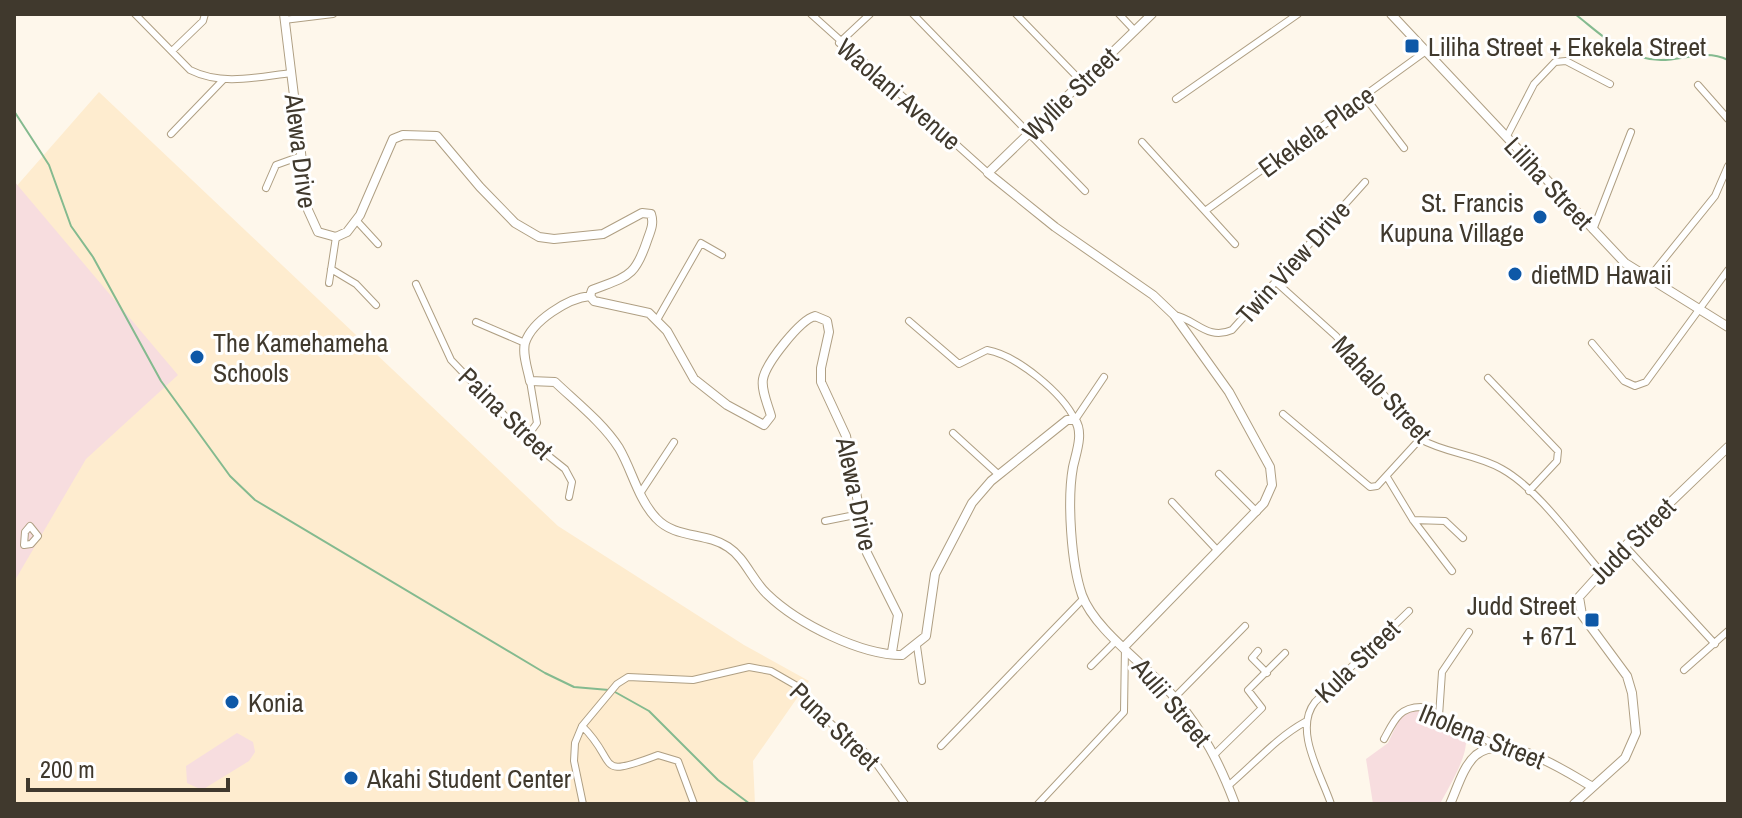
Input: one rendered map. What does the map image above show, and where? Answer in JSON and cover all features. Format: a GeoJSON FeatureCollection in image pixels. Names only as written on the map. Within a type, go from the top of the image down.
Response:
{"type":"FeatureCollection","features":[{"type":"Feature","properties":{"kind":"street"},"geometry":{"type":"LineString","coordinates":[[135,14],[190,70],[223,80],[291,73]]}},
{"type":"Feature","properties":{"kind":"street"},"geometry":{"type":"LineString","coordinates":[[172,51],[198,26],[205,14]]}},
{"type":"Feature","properties":{"kind":"street"},"geometry":{"type":"LineString","coordinates":[[284,17],[333,14]]}},
{"type":"Feature","properties":{"kind":"street","name":"Waolani Avenue"},"geometry":{"type":"LineString","coordinates":[[811,14],[839,43],[988,173]]}},
{"type":"Feature","properties":{"kind":"street"},"geometry":{"type":"LineString","coordinates":[[839,43],[870,14]]}},
{"type":"Feature","properties":{"kind":"street"},"geometry":{"type":"LineString","coordinates":[[913,14],[1085,191]]}},
{"type":"Feature","properties":{"kind":"street"},"geometry":{"type":"LineString","coordinates":[[1016,14],[1082,82]]}},
{"type":"Feature","properties":{"kind":"street"},"geometry":{"type":"LineString","coordinates":[[1119,14],[1135,31]]}},
{"type":"Feature","properties":{"kind":"street","name":"Wyllie Street"},"geometry":{"type":"LineString","coordinates":[[988,173],[1152,14]]}},
{"type":"Feature","properties":{"kind":"street"},"geometry":{"type":"LineString","coordinates":[[1176,99],[1298,14]]}},
{"type":"Feature","properties":{"kind":"street","name":"Liliha Street"},"geometry":{"type":"LineString","coordinates":[[1392,14],[1625,263],[1728,327]]}},
{"type":"Feature","properties":{"kind":"street","name":"Alewa Drive"},"geometry":{"type":"LineString","coordinates":[[284,17],[310,221],[318,232],[336,237],[347,232],[356,220],[393,139],[411,135],[437,136],[474,181],[515,223],[539,237],[554,239],[603,234],[642,213],[651,214],[652,225],[638,265],[625,279],[592,290],[590,296]]}},
{"type":"Feature","properties":{"kind":"street","name":"Ekekela Place"},"geometry":{"type":"LineString","coordinates":[[1205,211],[1426,51]]}},
{"type":"Feature","properties":{"kind":"street"},"geometry":{"type":"LineString","coordinates":[[1507,136],[1534,84],[1555,62],[1566,61],[1610,84]]}},
{"type":"Feature","properties":{"kind":"street"},"geometry":{"type":"LineString","coordinates":[[171,134],[223,80]]}},
{"type":"Feature","properties":{"kind":"street"},"geometry":{"type":"LineString","coordinates":[[1698,85],[1728,119]]}},
{"type":"Feature","properties":{"kind":"street"},"geometry":{"type":"LineString","coordinates":[[1365,97],[1404,148]]}},
{"type":"Feature","properties":{"kind":"street"},"geometry":{"type":"LineString","coordinates":[[1593,230],[1631,132]]}},
{"type":"Feature","properties":{"kind":"street"},"geometry":{"type":"LineString","coordinates":[[1142,142],[1235,244]]}},
{"type":"Feature","properties":{"kind":"street"},"geometry":{"type":"LineString","coordinates":[[266,188],[276,165],[301,156]]}},
{"type":"Feature","properties":{"kind":"street"},"geometry":{"type":"LineString","coordinates":[[1648,279],[1715,196],[1728,166]]}},
{"type":"Feature","properties":{"kind":"street"},"geometry":{"type":"LineString","coordinates":[[988,173],[1066,235],[1153,295],[1174,315],[1229,392],[1270,467],[1270,495],[1257,512],[1121,643],[1091,666]]}},
{"type":"Feature","properties":{"kind":"street","name":"Twin View Drive"},"geometry":{"type":"LineString","coordinates":[[1174,315],[1186,318],[1208,333],[1225,333],[1238,324],[1365,182]]}},
{"type":"Feature","properties":{"kind":"street"},"geometry":{"type":"LineString","coordinates":[[356,220],[378,244]]}},
{"type":"Feature","properties":{"kind":"street"},"geometry":{"type":"LineString","coordinates":[[329,283],[336,237]]}},
{"type":"Feature","properties":{"kind":"street"},"geometry":{"type":"LineString","coordinates":[[525,343],[562,303],[590,296],[600,303],[641,310],[657,320],[701,243],[722,255]]}},
{"type":"Feature","properties":{"kind":"street"},"geometry":{"type":"LineString","coordinates":[[331,269],[356,284],[376,305]]}},
{"type":"Feature","properties":{"kind":"street"},"geometry":{"type":"LineString","coordinates":[[1592,343],[1624,381],[1635,386],[1646,382],[1728,270]]}},
{"type":"Feature","properties":{"kind":"street","name":"Mahalo Street"},"geometry":{"type":"LineString","coordinates":[[1276,282],[1336,336],[1420,439],[1439,450],[1481,459],[1506,470],[1529,491],[1602,573]]}},
{"type":"Feature","properties":{"kind":"street","name":"Paina Street"},"geometry":{"type":"LineString","coordinates":[[416,284],[451,360],[526,438],[565,469],[572,482],[569,497]]}},
{"type":"Feature","properties":{"kind":"street","name":"Alewa Drive"},"geometry":{"type":"LineString","coordinates":[[657,320],[694,379],[727,405],[764,425],[771,416],[763,386],[768,367],[801,323],[815,316],[827,321],[829,332],[821,382],[846,436],[867,553],[898,615],[892,652]]}},
{"type":"Feature","properties":{"kind":"street"},"geometry":{"type":"LineString","coordinates":[[909,321],[959,364],[987,350],[1013,357],[1062,401],[1075,420],[1079,434],[1071,499],[1077,570],[1083,599],[1121,643],[1124,712],[1038,804]]}},
{"type":"Feature","properties":{"kind":"street"},"geometry":{"type":"LineString","coordinates":[[476,322],[525,343]]}},
{"type":"Feature","properties":{"kind":"street"},"geometry":{"type":"LineString","coordinates":[[525,343],[537,423],[526,438]]}},
{"type":"Feature","properties":{"kind":"street"},"geometry":{"type":"LineString","coordinates":[[1075,420],[1104,377]]}},
{"type":"Feature","properties":{"kind":"street"},"geometry":{"type":"LineString","coordinates":[[1488,378],[1558,451],[1557,461],[1529,491]]}},
{"type":"Feature","properties":{"kind":"street"},"geometry":{"type":"LineString","coordinates":[[530,381],[555,382],[588,415],[617,446],[654,516],[667,527],[712,539],[731,548],[764,591],[779,603],[852,646],[880,654],[892,652],[902,655],[917,646],[930,626],[939,563],[972,503],[999,475],[1067,420],[1075,420]]}},
{"type":"Feature","properties":{"kind":"street"},"geometry":{"type":"LineString","coordinates":[[1283,414],[1362,483],[1377,486],[1420,439]]}},
{"type":"Feature","properties":{"kind":"street"},"geometry":{"type":"LineString","coordinates":[[953,433],[999,475]]}},
{"type":"Feature","properties":{"kind":"street"},"geometry":{"type":"LineString","coordinates":[[641,492],[674,442]]}},
{"type":"Feature","properties":{"kind":"street","name":"Judd Street"},"geometry":{"type":"LineString","coordinates":[[1574,804],[1625,758],[1636,733],[1627,676],[1578,606],[1581,593],[1728,447]]}},
{"type":"Feature","properties":{"kind":"street"},"geometry":{"type":"LineString","coordinates":[[1219,474],[1257,512]]}},
{"type":"Feature","properties":{"kind":"street"},"geometry":{"type":"LineString","coordinates":[[1387,477],[1413,520],[1452,571]]}},
{"type":"Feature","properties":{"kind":"street"},"geometry":{"type":"LineString","coordinates":[[1172,502],[1218,551]]}},
{"type":"Feature","properties":{"kind":"street"},"geometry":{"type":"LineString","coordinates":[[825,521],[860,514]]}},
{"type":"Feature","properties":{"kind":"street"},"geometry":{"type":"LineString","coordinates":[[1413,520],[1445,521],[1463,538]]}},
{"type":"Feature","properties":{"kind":"street"},"geometry":{"type":"LineString","coordinates":[[1625,546],[1715,644]]}},
{"type":"Feature","properties":{"kind":"street"},"geometry":{"type":"LineString","coordinates":[[941,746],[1083,599]]}},
{"type":"Feature","properties":{"kind":"street","name":"Kula Street"},"geometry":{"type":"LineString","coordinates":[[1331,804],[1306,738],[1305,722],[1315,702],[1409,611]]}},
{"type":"Feature","properties":{"kind":"street"},"geometry":{"type":"LineString","coordinates":[[1175,697],[1245,626]]}},
{"type":"Feature","properties":{"kind":"street"},"geometry":{"type":"LineString","coordinates":[[1684,670],[1728,631]]}},
{"type":"Feature","properties":{"kind":"street"},"geometry":{"type":"LineString","coordinates":[[1439,716],[1442,672],[1469,632]]}},
{"type":"Feature","properties":{"kind":"street","name":"Aulii Street"},"geometry":{"type":"LineString","coordinates":[[1121,643],[1175,697],[1215,754],[1235,804]]}},
{"type":"Feature","properties":{"kind":"street"},"geometry":{"type":"LineString","coordinates":[[917,646],[922,681]]}},
{"type":"Feature","properties":{"kind":"street"},"geometry":{"type":"LineString","coordinates":[[1258,651],[1252,658],[1267,673]]}},
{"type":"Feature","properties":{"kind":"street"},"geometry":{"type":"LineString","coordinates":[[1215,754],[1262,708],[1248,690],[1285,653]]}},
{"type":"Feature","properties":{"kind":"street","name":"Puna Street"},"geometry":{"type":"LineString","coordinates":[[582,726],[617,684],[628,677],[673,682],[734,668],[771,671],[797,686],[815,710],[873,759],[905,804]]}},
{"type":"Feature","properties":{"kind":"street","name":"Iholena Street"},"geometry":{"type":"LineString","coordinates":[[1384,739],[1397,714],[1410,707],[1421,707],[1500,747],[1541,757],[1591,786]]}},
{"type":"Feature","properties":{"kind":"street"},"geometry":{"type":"LineString","coordinates":[[1228,786],[1270,750],[1278,737],[1305,722]]}},
{"type":"Feature","properties":{"kind":"street"},"geometry":{"type":"LineString","coordinates":[[583,804],[574,761],[575,743],[582,726],[594,738],[605,761],[615,767],[631,767],[658,755],[678,761],[694,804]]}},
{"type":"Feature","properties":{"kind":"street"},"geometry":{"type":"LineString","coordinates":[[1450,804],[1467,765],[1477,754],[1500,747]]}},
{"type":"Feature","properties":{"kind":"shaded area","name":"The Kamehameha Schools"},"geometry":{"type":"Polygon","coordinates":[[[99,92],[558,526],[744,645],[809,681],[753,761],[755,804],[14,804],[14,189],[99,92]]]}},
{"type":"Feature","properties":{"kind":"shaded area"},"geometry":{"type":"Polygon","coordinates":[[[14,181],[178,375],[86,459],[14,582],[14,181]]]}},
{"type":"Feature","properties":{"kind":"shaded area"},"geometry":{"type":"Polygon","coordinates":[[[1417,708],[1463,733],[1465,748],[1459,768],[1440,804],[1373,804],[1366,759],[1388,743],[1402,713],[1417,708]]]}},
{"type":"Feature","properties":{"kind":"shaded area"},"geometry":{"type":"Polygon","coordinates":[[[237,733],[253,742],[255,752],[249,761],[202,790],[187,783],[186,766],[237,733]]]}},
{"type":"Feature","properties":{"kind":"waterway"},"geometry":{"type":"LineString","coordinates":[[1575,14],[1615,45],[1636,56],[1670,60],[1711,55],[1728,60]]}},
{"type":"Feature","properties":{"kind":"waterway"},"geometry":{"type":"LineString","coordinates":[[14,111],[49,165],[71,226],[93,257],[161,381],[230,476],[255,500],[545,673],[574,687],[609,690]]}},
{"type":"Feature","properties":{"kind":"waterway"},"geometry":{"type":"LineString","coordinates":[[615,692],[649,711],[718,780],[750,804]]}},
{"type":"Feature","properties":{"kind":"place","name":"Liliha Street + Ekekela Street"},"geometry":{"type":"Point","coordinates":[1412,46]}},
{"type":"Feature","properties":{"kind":"place","name":"St. Francis Kupuna Village"},"geometry":{"type":"Point","coordinates":[1540,217]}},
{"type":"Feature","properties":{"kind":"place","name":"dietMD Hawaii"},"geometry":{"type":"Point","coordinates":[1515,274]}},
{"type":"Feature","properties":{"kind":"place","name":"The Kamehameha Schools"},"geometry":{"type":"Point","coordinates":[197,357]}},
{"type":"Feature","properties":{"kind":"place","name":"Judd Street + 671"},"geometry":{"type":"Point","coordinates":[1592,620]}},
{"type":"Feature","properties":{"kind":"place","name":"Konia"},"geometry":{"type":"Point","coordinates":[232,702]}},
{"type":"Feature","properties":{"kind":"place","name":"Akahi Student Center"},"geometry":{"type":"Point","coordinates":[351,778]}}]}
